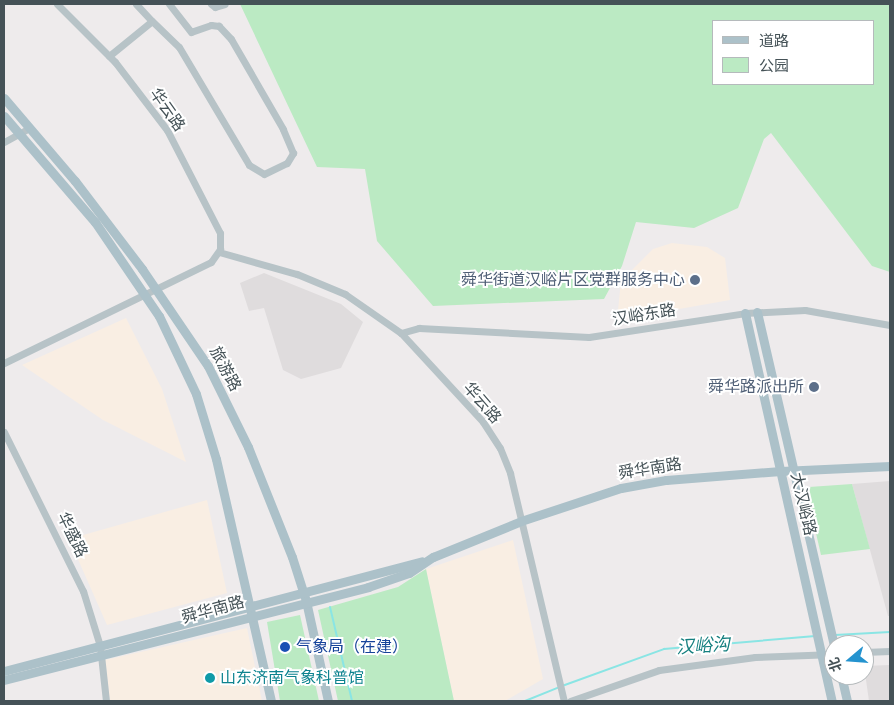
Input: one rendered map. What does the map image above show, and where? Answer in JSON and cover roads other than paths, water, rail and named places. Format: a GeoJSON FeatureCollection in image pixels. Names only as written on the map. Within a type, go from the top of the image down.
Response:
{"type":"FeatureCollection","features":[{"type":"Feature","properties":{"kind":"main road","name":"旅游路"},"geometry":{"type":"LineString","coordinates":[[4,98],[30,128],[158,290],[208,366],[248,448],[303,590],[328,701]]}},
{"type":"Feature","properties":{"kind":"main road"},"geometry":{"type":"LineString","coordinates":[[4,116],[95,222],[159,316],[196,394],[216,459],[251,606],[271,701]]}},
{"type":"Feature","properties":{"kind":"main road","name":"大汉峪路"},"geometry":{"type":"LineString","coordinates":[[757,312],[832,635]]}},
{"type":"Feature","properties":{"kind":"main road","name":"大汉峪路"},"geometry":{"type":"LineString","coordinates":[[745,313],[832,701]]}},
{"type":"Feature","properties":{"kind":"main road","name":"舜华南路"},"geometry":{"type":"LineString","coordinates":[[4,671],[251,606],[303,590],[426,560],[521,521],[621,488],[666,480],[781,471],[890,466]]}},
{"type":"Feature","properties":{"kind":"main road","name":"舜华南路"},"geometry":{"type":"LineString","coordinates":[[4,680],[385,581],[409,573],[426,560]]}},
{"type":"Feature","properties":{"kind":"main road"},"geometry":{"type":"LineString","coordinates":[[843,685],[847,701]]}},
{"type":"Feature","properties":{"kind":"street","name":"华云路"},"geometry":{"type":"LineString","coordinates":[[57,4],[109,56],[167,130],[220,234],[219,252],[297,274],[345,294],[401,333],[483,422],[500,448],[510,473],[564,701]]}},
{"type":"Feature","properties":{"kind":"street"},"geometry":{"type":"LineString","coordinates":[[136,4],[179,47],[249,165],[264,174],[286,163],[293,153],[283,129],[232,39],[219,26],[212,25],[191,32],[168,4]]}},
{"type":"Feature","properties":{"kind":"street"},"geometry":{"type":"LineString","coordinates":[[211,4],[215,7],[225,4]]}},
{"type":"Feature","properties":{"kind":"street"},"geometry":{"type":"LineString","coordinates":[[109,56],[152,21]]}},
{"type":"Feature","properties":{"kind":"street"},"geometry":{"type":"LineString","coordinates":[[4,142],[30,128]]}},
{"type":"Feature","properties":{"kind":"street"},"geometry":{"type":"LineString","coordinates":[[4,363],[143,293],[158,290],[211,262],[219,252]]}},
{"type":"Feature","properties":{"kind":"street","name":"汉峪东路"},"geometry":{"type":"LineString","coordinates":[[401,333],[419,328],[589,337],[745,313],[805,310],[890,326]]}},
{"type":"Feature","properties":{"kind":"street","name":"华盛路"},"geometry":{"type":"LineString","coordinates":[[4,432],[83,591],[100,646],[106,701]]}},
{"type":"Feature","properties":{"kind":"street"},"geometry":{"type":"LineString","coordinates":[[874,652],[890,651]]}},
{"type":"Feature","properties":{"kind":"street"},"geometry":{"type":"LineString","coordinates":[[570,701],[659,670],[755,657],[822,654]]}},
{"type":"Feature","properties":{"kind":"waterway","name":"汉峪沟"},"geometry":{"type":"LineString","coordinates":[[330,607],[352,701]]}},
{"type":"Feature","properties":{"kind":"waterway","name":"汉峪沟"},"geometry":{"type":"LineString","coordinates":[[835,635],[890,632]]}},
{"type":"Feature","properties":{"kind":"waterway","name":"汉峪沟"},"geometry":{"type":"LineString","coordinates":[[562,686],[664,649],[815,636]]}},
{"type":"Feature","properties":{"kind":"waterway","name":"汉峪沟"},"geometry":{"type":"LineString","coordinates":[[525,701],[558,688]]}},
{"type":"Feature","properties":{"kind":"place","name":"舜华街道汉峪片区党群服务中心"},"geometry":{"type":"Point","coordinates":[695,280]}},
{"type":"Feature","properties":{"kind":"place","name":"舜华路派出所"},"geometry":{"type":"Point","coordinates":[814,387]}},
{"type":"Feature","properties":{"kind":"place","name":"气象局（在建）"},"geometry":{"type":"Point","coordinates":[285,647]}},
{"type":"Feature","properties":{"kind":"place","name":"山东济南气象科普馆"},"geometry":{"type":"Point","coordinates":[210,678]}}]}
